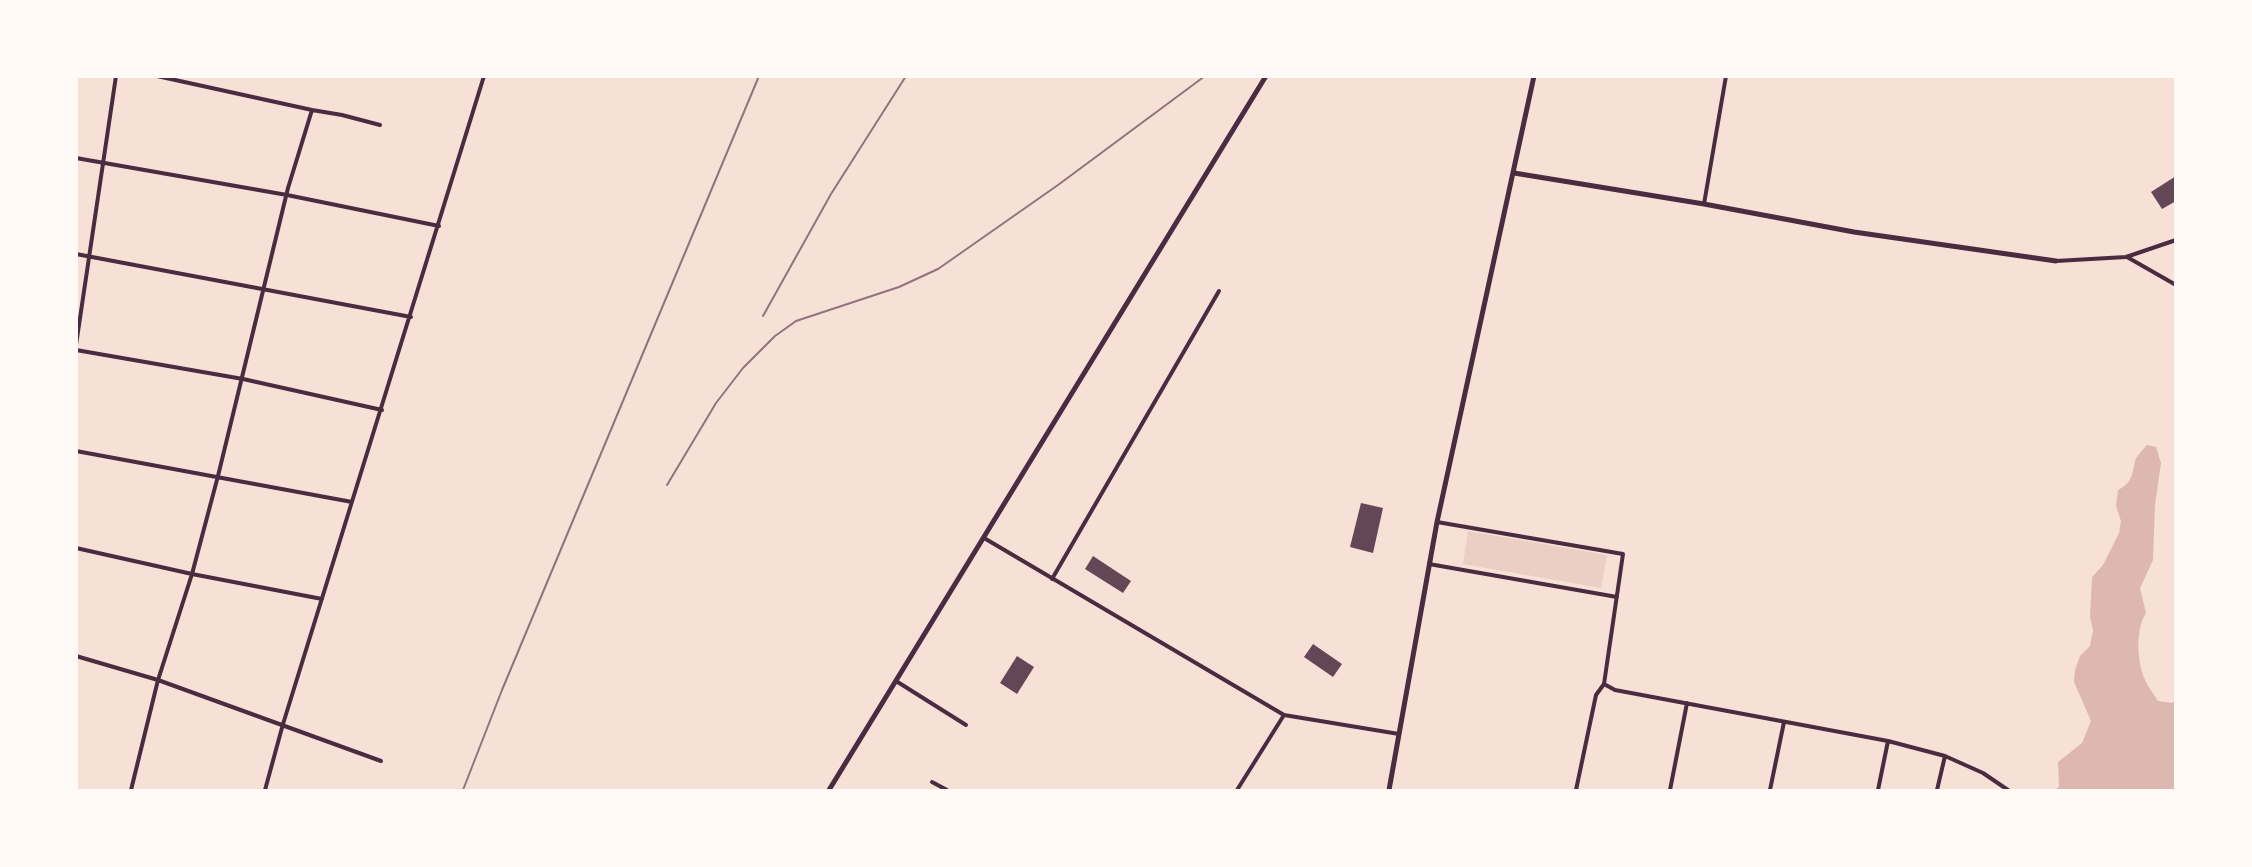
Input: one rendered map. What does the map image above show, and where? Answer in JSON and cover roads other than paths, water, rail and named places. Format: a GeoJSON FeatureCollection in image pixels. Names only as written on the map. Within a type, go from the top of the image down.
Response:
{"type":"FeatureCollection","features":[{"type":"Feature","properties":{"kind":"main road"},"geometry":{"type":"LineString","coordinates":[[830,790],[1266,76]]}},
{"type":"Feature","properties":{"kind":"main road"},"geometry":{"type":"LineString","coordinates":[[1389,790],[1437,522],[1534,76]]}},
{"type":"Feature","properties":{"kind":"main road"},"geometry":{"type":"LineString","coordinates":[[1514,173],[1704,204],[1854,232],[2056,261]]}},
{"type":"Feature","properties":{"kind":"street"},"geometry":{"type":"LineString","coordinates":[[76,345],[116,76]]}},
{"type":"Feature","properties":{"kind":"street"},"geometry":{"type":"LineString","coordinates":[[157,76],[380,125]]}},
{"type":"Feature","properties":{"kind":"street"},"geometry":{"type":"LineString","coordinates":[[265,790],[283,724],[484,76]]}},
{"type":"Feature","properties":{"kind":"street"},"geometry":{"type":"LineString","coordinates":[[1704,204],[1726,76]]}},
{"type":"Feature","properties":{"kind":"street"},"geometry":{"type":"LineString","coordinates":[[131,790],[158,680],[192,574],[243,379],[287,195],[312,110]]}},
{"type":"Feature","properties":{"kind":"street"},"geometry":{"type":"LineString","coordinates":[[76,158],[287,195],[439,226]]}},
{"type":"Feature","properties":{"kind":"street"},"geometry":{"type":"LineString","coordinates":[[2056,261],[2126,257],[2175,240]]}},
{"type":"Feature","properties":{"kind":"street"},"geometry":{"type":"LineString","coordinates":[[76,254],[411,317]]}},
{"type":"Feature","properties":{"kind":"street"},"geometry":{"type":"LineString","coordinates":[[2126,257],[2175,285]]}},
{"type":"Feature","properties":{"kind":"street"},"geometry":{"type":"LineString","coordinates":[[1052,579],[1219,291]]}},
{"type":"Feature","properties":{"kind":"street"},"geometry":{"type":"LineString","coordinates":[[76,350],[243,379],[382,410]]}},
{"type":"Feature","properties":{"kind":"street"},"geometry":{"type":"LineString","coordinates":[[76,451],[352,502]]}},
{"type":"Feature","properties":{"kind":"street"},"geometry":{"type":"LineString","coordinates":[[1437,522],[1623,554],[1604,684],[1596,695],[1576,790]]}},
{"type":"Feature","properties":{"kind":"street"},"geometry":{"type":"LineString","coordinates":[[984,538],[1284,715],[1399,734]]}},
{"type":"Feature","properties":{"kind":"street"},"geometry":{"type":"LineString","coordinates":[[76,548],[192,574],[322,599]]}},
{"type":"Feature","properties":{"kind":"street"},"geometry":{"type":"LineString","coordinates":[[1430,564],[1617,597]]}},
{"type":"Feature","properties":{"kind":"street"},"geometry":{"type":"LineString","coordinates":[[76,656],[158,680],[381,761]]}},
{"type":"Feature","properties":{"kind":"street"},"geometry":{"type":"LineString","coordinates":[[896,681],[966,725]]}},
{"type":"Feature","properties":{"kind":"street"},"geometry":{"type":"LineString","coordinates":[[1604,684],[1615,690],[1888,741],[1945,756],[1983,773],[2008,790]]}},
{"type":"Feature","properties":{"kind":"street"},"geometry":{"type":"LineString","coordinates":[[1670,790],[1687,703]]}},
{"type":"Feature","properties":{"kind":"street"},"geometry":{"type":"LineString","coordinates":[[1237,790],[1284,715]]}},
{"type":"Feature","properties":{"kind":"street"},"geometry":{"type":"LineString","coordinates":[[1770,790],[1784,722]]}},
{"type":"Feature","properties":{"kind":"street"},"geometry":{"type":"LineString","coordinates":[[1878,790],[1888,741]]}},
{"type":"Feature","properties":{"kind":"street"},"geometry":{"type":"LineString","coordinates":[[1937,790],[1945,756]]}},
{"type":"Feature","properties":{"kind":"street"},"geometry":{"type":"LineString","coordinates":[[932,782],[947,790]]}},
{"type":"Feature","properties":{"kind":"railway"},"geometry":{"type":"LineString","coordinates":[[463,790],[502,690],[759,76]]}},
{"type":"Feature","properties":{"kind":"railway"},"geometry":{"type":"LineString","coordinates":[[763,316],[831,194],[906,76]]}},
{"type":"Feature","properties":{"kind":"railway"},"geometry":{"type":"LineString","coordinates":[[667,485],[716,403],[743,368],[775,336],[796,321],[899,287],[938,269],[1058,185],[1205,76]]}}]}
